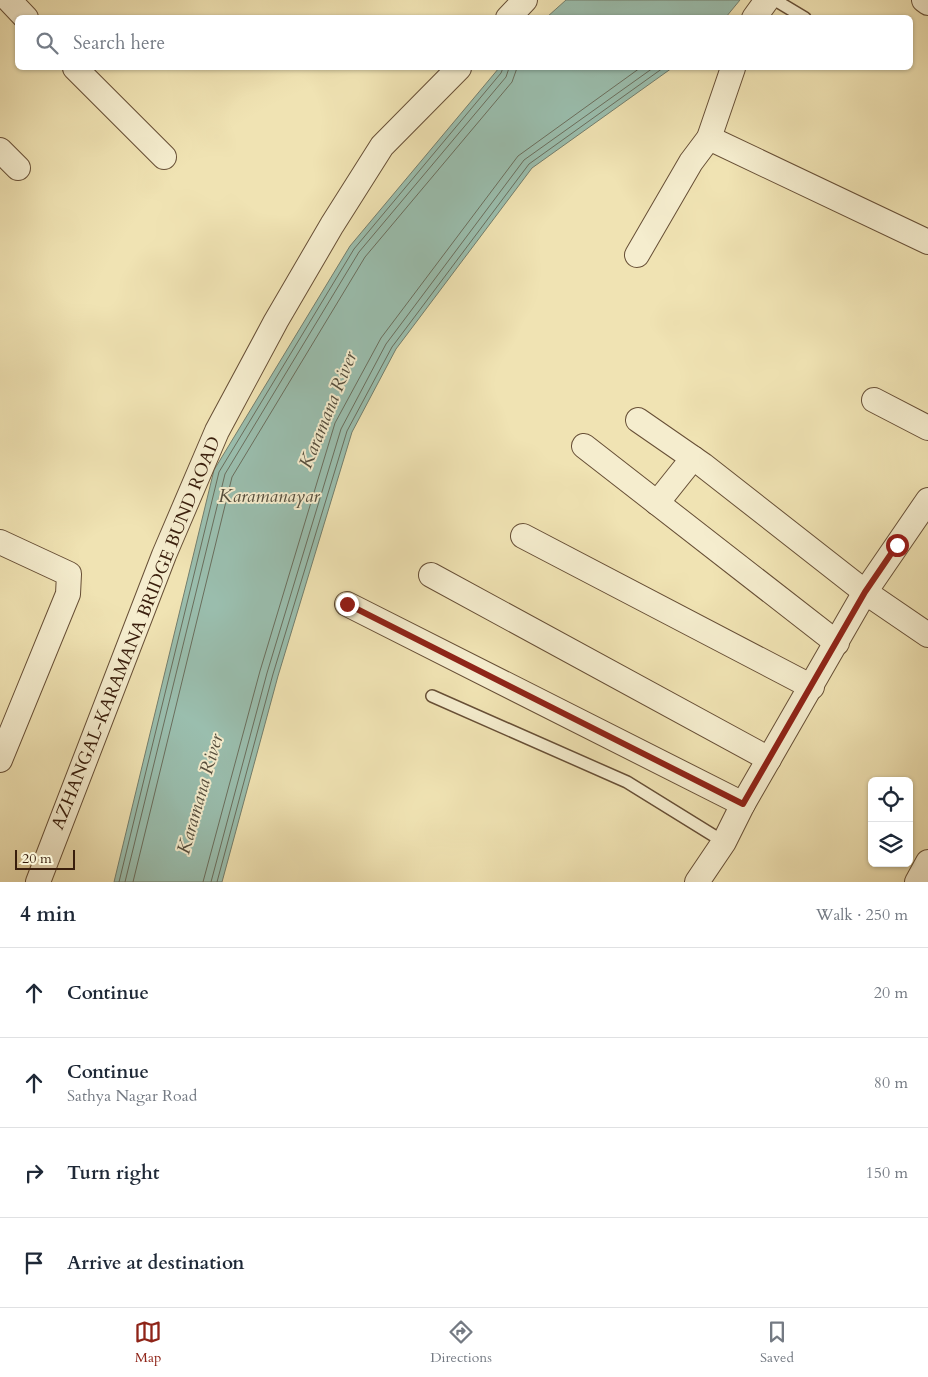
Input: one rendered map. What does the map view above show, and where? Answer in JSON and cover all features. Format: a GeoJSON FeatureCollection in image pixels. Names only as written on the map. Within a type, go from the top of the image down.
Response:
{"type":"FeatureCollection","features":[{"type":"Feature","properties":{"kind":"street"},"geometry":{"type":"LineString","coordinates":[[9,0],[23,15]]}},
{"type":"Feature","properties":{"kind":"street"},"geometry":{"type":"LineString","coordinates":[[511,15],[525,0]]}},
{"type":"Feature","properties":{"kind":"street"},"geometry":{"type":"LineString","coordinates":[[756,15],[767,0]]}},
{"type":"Feature","properties":{"kind":"street"},"geometry":{"type":"LineString","coordinates":[[924,0],[928,3]]}},
{"type":"Feature","properties":{"kind":"street"},"geometry":{"type":"LineString","coordinates":[[77,70],[164,157]]}},
{"type":"Feature","properties":{"kind":"street","name":"AZHANGAL-KARAMANA BRIDGE BUND ROAD"},"geometry":{"type":"LineString","coordinates":[[38,882],[164,555],[216,431],[280,313],[382,146],[457,70]]}},
{"type":"Feature","properties":{"kind":"street"},"geometry":{"type":"LineString","coordinates":[[637,255],[691,162],[709,138],[732,70]]}},
{"type":"Feature","properties":{"kind":"street"},"geometry":{"type":"LineString","coordinates":[[709,138],[928,242]]}},
{"type":"Feature","properties":{"kind":"street"},"geometry":{"type":"LineString","coordinates":[[0,150],[18,168]]}},
{"type":"Feature","properties":{"kind":"street"},"geometry":{"type":"LineString","coordinates":[[874,400],[928,428]]}},
{"type":"Feature","properties":{"kind":"street"},"geometry":{"type":"LineString","coordinates":[[638,420],[692,458],[865,592],[928,635]]}},
{"type":"Feature","properties":{"kind":"street"},"geometry":{"type":"LineString","coordinates":[[584,446],[836,643]]}},
{"type":"Feature","properties":{"kind":"street"},"geometry":{"type":"LineString","coordinates":[[657,503],[692,458]]}},
{"type":"Feature","properties":{"kind":"street"},"geometry":{"type":"LineString","coordinates":[[697,882],[724,842],[743,804],[865,592],[928,500]]}},
{"type":"Feature","properties":{"kind":"street"},"geometry":{"type":"LineString","coordinates":[[523,536],[812,687]]}},
{"type":"Feature","properties":{"kind":"street"},"geometry":{"type":"LineString","coordinates":[[0,542],[69,574],[68,594],[0,760]]}},
{"type":"Feature","properties":{"kind":"street"},"geometry":{"type":"LineString","coordinates":[[431,575],[769,759]]}},
{"type":"Feature","properties":{"kind":"street"},"geometry":{"type":"LineString","coordinates":[[347,604],[743,804]]}},
{"type":"Feature","properties":{"kind":"street"},"geometry":{"type":"LineString","coordinates":[[917,882],[928,862]]}},
{"type":"Feature","properties":{"kind":"lane"},"geometry":{"type":"LineString","coordinates":[[775,0],[800,15]]}},
{"type":"Feature","properties":{"kind":"lane"},"geometry":{"type":"LineString","coordinates":[[432,696],[627,782],[724,842]]}},
{"type":"Feature","properties":{"kind":"water"},"geometry":{"type":"Polygon","coordinates":[[[566,0],[740,0],[728,15],[549,15],[566,0]]]}},
{"type":"Feature","properties":{"kind":"water","name":"Karamanayar"},"geometry":{"type":"Polygon","coordinates":[[[497,70],[669,70],[532,168],[396,349],[352,432],[278,676],[222,882],[114,882],[214,470],[350,246],[497,70]]]}},
{"type":"Feature","properties":{"kind":"route"},"geometry":{"type":"LineString","coordinates":[[347,604],[743,804],[865,592],[897,545]]}},
{"type":"Feature","properties":{"kind":"water label","name":"Karamana River"},"geometry":{"type":"Point","coordinates":[328,410]}},
{"type":"Feature","properties":{"kind":"water label","name":"Karamana River"},"geometry":{"type":"Point","coordinates":[200,794]}}]}
